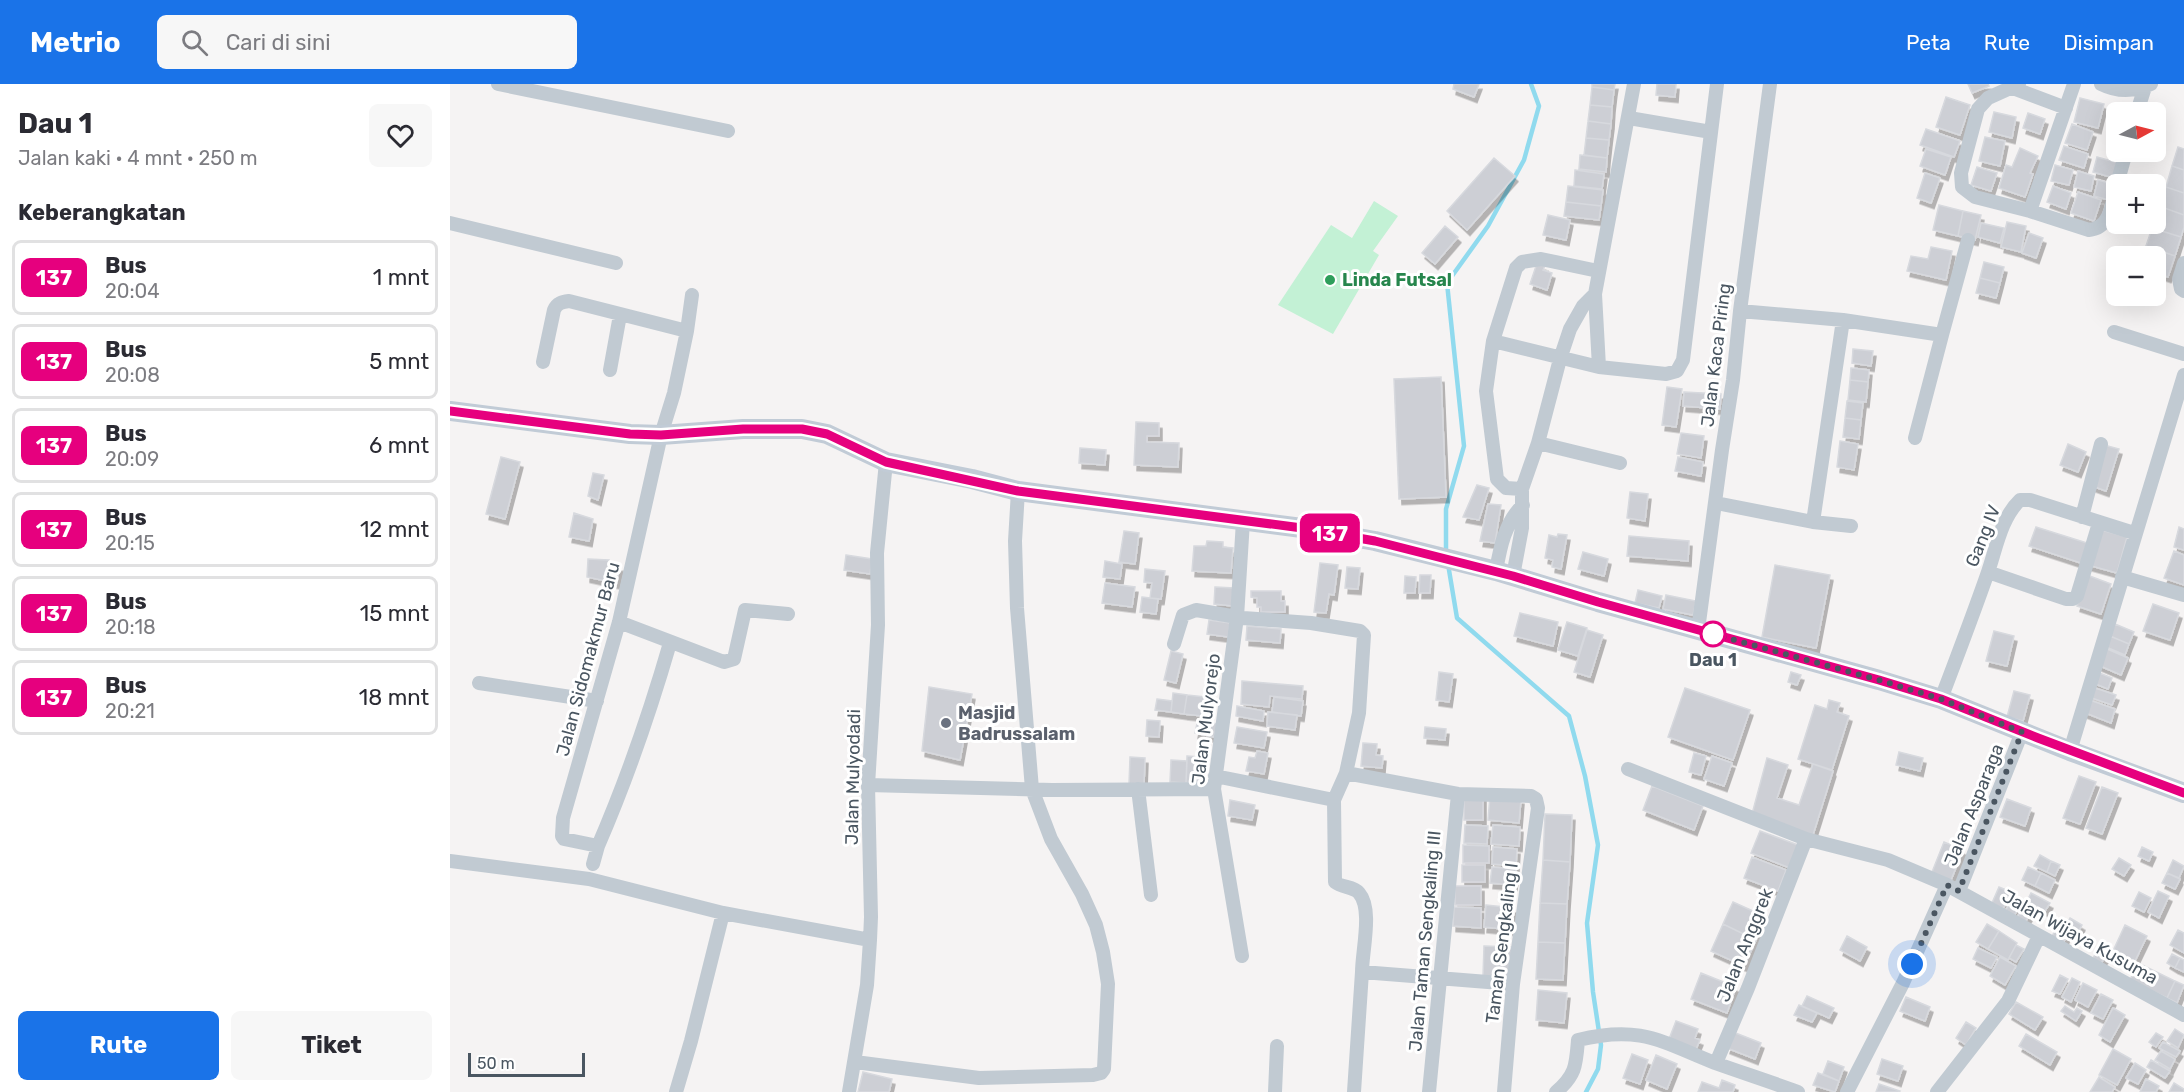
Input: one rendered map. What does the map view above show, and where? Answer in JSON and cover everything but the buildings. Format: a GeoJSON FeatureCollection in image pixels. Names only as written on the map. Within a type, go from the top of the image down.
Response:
{"type":"FeatureCollection","features":[{"type":"Feature","properties":{"kind":"main road"},"geometry":{"type":"LineString","coordinates":[[450,411],[630,434],[661,435],[743,429],[802,429],[827,434],[886,462],[1018,491],[1375,541],[1504,573],[1941,699],[2184,793]]}},
{"type":"Feature","properties":{"kind":"street"},"geometry":{"type":"LineString","coordinates":[[498,84],[728,130]]}},
{"type":"Feature","properties":{"kind":"street"},"geometry":{"type":"LineString","coordinates":[[1599,367],[1595,294],[1634,84]]}},
{"type":"Feature","properties":{"kind":"street"},"geometry":{"type":"LineString","coordinates":[[1493,341],[1599,367],[1673,374],[1680,367],[1683,360],[1717,84]]}},
{"type":"Feature","properties":{"kind":"street","name":"Jalan Kaca Piring"},"geometry":{"type":"LineString","coordinates":[[1698,630],[1733,381],[1770,84]]}},
{"type":"Feature","properties":{"kind":"street"},"geometry":{"type":"LineString","coordinates":[[2030,211],[2074,84]]}},
{"type":"Feature","properties":{"kind":"street"},"geometry":{"type":"LineString","coordinates":[[2101,84],[2118,90],[2148,85],[2142,102]]}},
{"type":"Feature","properties":{"kind":"street"},"geometry":{"type":"LineString","coordinates":[[2066,108],[2014,86],[1988,98],[1978,109],[1961,180],[1962,187],[1975,197],[2030,211],[2082,229],[2097,230],[2106,220]]}},
{"type":"Feature","properties":{"kind":"street"},"geometry":{"type":"LineString","coordinates":[[1629,118],[1711,132]]}},
{"type":"Feature","properties":{"kind":"street"},"geometry":{"type":"LineString","coordinates":[[450,223],[616,263]]}},
{"type":"Feature","properties":{"kind":"street"},"geometry":{"type":"LineString","coordinates":[[1915,438],[1968,240]]}},
{"type":"Feature","properties":{"kind":"street"},"geometry":{"type":"LineString","coordinates":[[1522,489],[1506,488],[1497,479],[1486,391],[1493,341],[1513,274],[1522,262],[1542,259],[1598,271]]}},
{"type":"Feature","properties":{"kind":"street"},"geometry":{"type":"LineString","coordinates":[[2184,263],[2180,279],[2181,289],[2184,291]]}},
{"type":"Feature","properties":{"kind":"street"},"geometry":{"type":"LineString","coordinates":[[1504,573],[1522,528],[1522,489],[1538,443],[1560,358],[1574,322],[1583,306],[1595,294]]}},
{"type":"Feature","properties":{"kind":"street","name":"Jalan Sidomakmur Baru"},"geometry":{"type":"LineString","coordinates":[[598,846],[566,840],[562,836],[563,818],[619,622],[661,435],[674,393],[692,295]]}},
{"type":"Feature","properties":{"kind":"street"},"geometry":{"type":"LineString","coordinates":[[543,362],[554,310],[560,303],[569,301],[687,331]]}},
{"type":"Feature","properties":{"kind":"street"},"geometry":{"type":"LineString","coordinates":[[1740,311],[1843,320],[1942,335]]}},
{"type":"Feature","properties":{"kind":"street"},"geometry":{"type":"LineString","coordinates":[[610,370],[620,315]]}},
{"type":"Feature","properties":{"kind":"street"},"geometry":{"type":"LineString","coordinates":[[1813,522],[1843,320]]}},
{"type":"Feature","properties":{"kind":"street"},"geometry":{"type":"LineString","coordinates":[[2114,332],[2184,354]]}},
{"type":"Feature","properties":{"kind":"street"},"geometry":{"type":"LineString","coordinates":[[2070,750],[2134,533],[2184,375]]}},
{"type":"Feature","properties":{"kind":"street"},"geometry":{"type":"LineString","coordinates":[[1538,443],[1620,462]]}},
{"type":"Feature","properties":{"kind":"street"},"geometry":{"type":"LineString","coordinates":[[2082,517],[2101,444]]}},
{"type":"Feature","properties":{"kind":"street","name":"Jalan Mulyodadi"},"geometry":{"type":"LineString","coordinates":[[849,1092],[867,986],[872,917],[868,785],[878,625],[877,553],[886,462]]}},
{"type":"Feature","properties":{"kind":"street"},"geometry":{"type":"LineString","coordinates":[[855,1062],[979,1078],[1048,1077],[1101,1073],[1105,1063],[1108,1001],[1106,964],[1096,925],[1082,894],[1051,839],[1038,789],[1017,608],[1015,542],[1018,491]]}},
{"type":"Feature","properties":{"kind":"street","name":"Gang IV"},"geometry":{"type":"LineString","coordinates":[[1941,699],[2000,535],[2015,505],[2020,500],[2030,500],[2134,533]]}},
{"type":"Feature","properties":{"kind":"street"},"geometry":{"type":"LineString","coordinates":[[1716,503],[1813,522],[1851,526]]}},
{"type":"Feature","properties":{"kind":"street","name":"Jalan Mulyorejo"},"geometry":{"type":"LineString","coordinates":[[1242,956],[1215,782],[1237,617],[1243,521]]}},
{"type":"Feature","properties":{"kind":"street"},"geometry":{"type":"LineString","coordinates":[[1988,572],[2066,599],[2073,599],[2077,596],[2098,523]]}},
{"type":"Feature","properties":{"kind":"street"},"geometry":{"type":"LineString","coordinates":[[2122,576],[2184,595]]}},
{"type":"Feature","properties":{"kind":"street"},"geometry":{"type":"LineString","coordinates":[[619,622],[670,643],[724,662],[730,662],[734,659],[745,610],[788,614]]}},
{"type":"Feature","properties":{"kind":"street"},"geometry":{"type":"LineString","coordinates":[[1174,644],[1183,615],[1196,610],[1237,617],[1311,623],[1359,631],[1364,635],[1359,713],[1346,773],[1334,800],[1335,882],[1340,886],[1355,889],[1366,908],[1354,1092]]}},
{"type":"Feature","properties":{"kind":"street"},"geometry":{"type":"LineString","coordinates":[[593,864],[649,716],[670,643]]}},
{"type":"Feature","properties":{"kind":"street"},"geometry":{"type":"LineString","coordinates":[[478,683],[597,701]]}},
{"type":"Feature","properties":{"kind":"street","name":"Jalan Asparaga"},"geometry":{"type":"LineString","coordinates":[[1847,1092],[1953,888],[2022,732]]}},
{"type":"Feature","properties":{"kind":"street","name":"Jalan Wijaya Kusuma"},"geometry":{"type":"LineString","coordinates":[[1628,768],[1806,839],[1888,860],[1953,888],[2184,1015]]}},
{"type":"Feature","properties":{"kind":"street"},"geometry":{"type":"LineString","coordinates":[[1346,773],[1458,794]]}},
{"type":"Feature","properties":{"kind":"street"},"geometry":{"type":"LineString","coordinates":[[868,785],[1138,789],[1215,782],[1334,800]]}},
{"type":"Feature","properties":{"kind":"street"},"geometry":{"type":"LineString","coordinates":[[1138,789],[1151,895]]}},
{"type":"Feature","properties":{"kind":"street","name":"Taman Sengkaling I"},"geometry":{"type":"LineString","coordinates":[[1458,794],[1531,796],[1536,799],[1538,808],[1513,984],[1504,1092]]}},
{"type":"Feature","properties":{"kind":"street","name":"Jalan Taman Sengkaling III"},"geometry":{"type":"LineString","coordinates":[[1429,1092],[1458,794]]}},
{"type":"Feature","properties":{"kind":"street","name":"Jalan Anggrek"},"geometry":{"type":"LineString","coordinates":[[1716,1063],[1806,839]]}},
{"type":"Feature","properties":{"kind":"street"},"geometry":{"type":"LineString","coordinates":[[450,861],[589,879],[723,913],[870,940]]}},
{"type":"Feature","properties":{"kind":"street"},"geometry":{"type":"LineString","coordinates":[[676,1092],[723,913]]}},
{"type":"Feature","properties":{"kind":"street"},"geometry":{"type":"LineString","coordinates":[[1937,1092],[2008,1002],[2039,936]]}},
{"type":"Feature","properties":{"kind":"street"},"geometry":{"type":"LineString","coordinates":[[1362,972],[1441,976],[1513,984]]}},
{"type":"Feature","properties":{"kind":"street"},"geometry":{"type":"LineString","coordinates":[[1556,1092],[1570,1081],[1576,1066],[1578,1041],[1622,1033],[1667,1042],[1764,1086],[1798,1092]]}},
{"type":"Feature","properties":{"kind":"street"},"geometry":{"type":"LineString","coordinates":[[1275,1092],[1276,1046]]}},
{"type":"Feature","properties":{"kind":"green space","name":"Linda Futsal"},"geometry":{"type":"Polygon","coordinates":[[[1374,201],[1398,216],[1373,251],[1379,255],[1333,334],[1278,305],[1331,225],[1352,238],[1374,201]]]}},
{"type":"Feature","properties":{"kind":"waterway"},"geometry":{"type":"LineString","coordinates":[[1446,553],[1446,509],[1464,446],[1447,283],[1488,226],[1524,160],[1539,106],[1531,84]]}},
{"type":"Feature","properties":{"kind":"waterway"},"geometry":{"type":"LineString","coordinates":[[1448,564],[1457,618],[1569,716],[1585,776],[1598,845],[1587,923],[1593,992],[1601,1045],[1598,1069],[1586,1092]]}},
{"type":"Feature","properties":{"kind":"bus line","name":"137"},"geometry":{"type":"LineString","coordinates":[[450,411],[630,434],[661,435],[743,429],[802,429],[827,434],[886,462],[972,479],[1018,491],[1302,528],[1375,541],[1513,576],[1941,699],[2184,793]]}},
{"type":"Feature","properties":{"kind":"place","name":"Linda Futsal"},"geometry":{"type":"Point","coordinates":[1330,280]}},
{"type":"Feature","properties":{"kind":"place","name":"Dau 1"},"geometry":{"type":"Point","coordinates":[1713,634]}},
{"type":"Feature","properties":{"kind":"place","name":"Masjid Badrussalam"},"geometry":{"type":"Point","coordinates":[946,723]}},
{"type":"Feature","properties":{"kind":"route"},"geometry":{"type":"LineString","coordinates":[[1713,634],[1941,699],[2022,732],[1959,891],[1947,885],[1912,964]]}}]}
